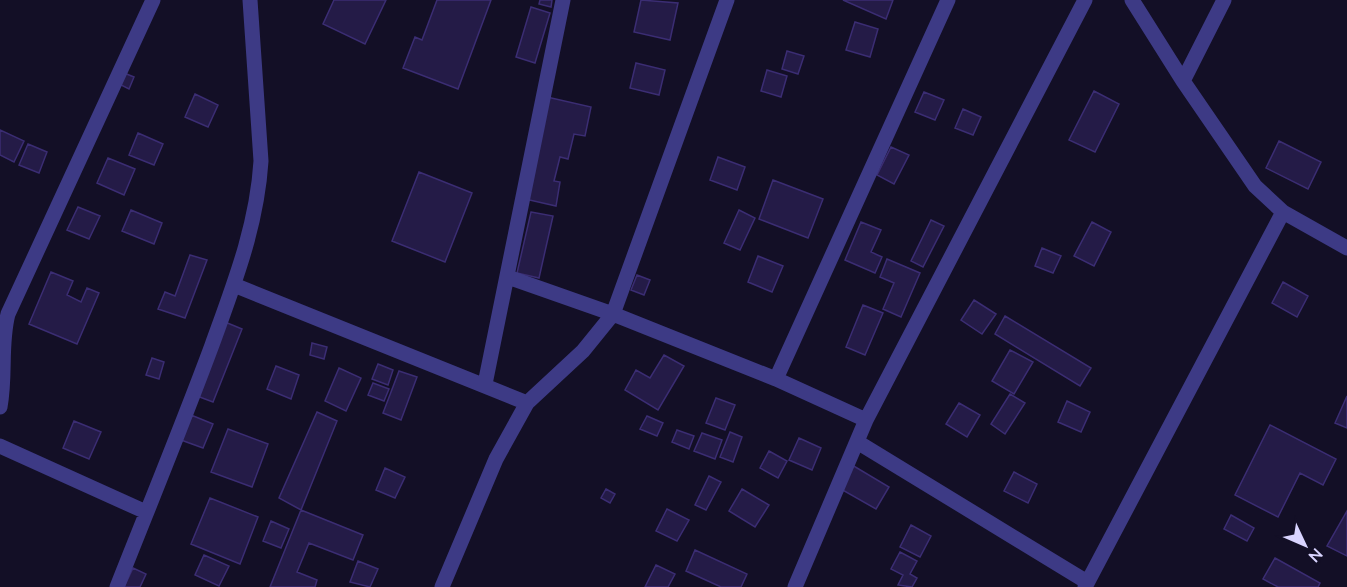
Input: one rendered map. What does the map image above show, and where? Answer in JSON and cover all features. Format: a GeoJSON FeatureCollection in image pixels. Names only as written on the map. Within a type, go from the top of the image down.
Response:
{"type":"FeatureCollection","features":[{"type":"Feature","properties":{"kind":"street"},"geometry":{"type":"LineString","coordinates":[[0,407],[3,383],[2,340],[8,314],[153,0]]}},
{"type":"Feature","properties":{"kind":"street"},"geometry":{"type":"LineString","coordinates":[[117,587],[234,285],[251,229],[260,185],[260,137],[250,0]]}},
{"type":"Feature","properties":{"kind":"street"},"geometry":{"type":"LineString","coordinates":[[485,384],[563,0]]}},
{"type":"Feature","properties":{"kind":"street"},"geometry":{"type":"LineString","coordinates":[[442,587],[496,459],[527,403],[582,351],[613,314],[727,0]]}},
{"type":"Feature","properties":{"kind":"street"},"geometry":{"type":"LineString","coordinates":[[776,379],[948,0]]}},
{"type":"Feature","properties":{"kind":"street"},"geometry":{"type":"LineString","coordinates":[[795,587],[859,443],[866,420],[1085,0]]}},
{"type":"Feature","properties":{"kind":"street"},"geometry":{"type":"LineString","coordinates":[[1132,0],[1183,81],[1255,186],[1283,212],[1347,248]]}},
{"type":"Feature","properties":{"kind":"street"},"geometry":{"type":"LineString","coordinates":[[1183,81],[1224,0]]}},
{"type":"Feature","properties":{"kind":"street"},"geometry":{"type":"LineString","coordinates":[[859,443],[1086,585],[1283,212]]}},
{"type":"Feature","properties":{"kind":"street"},"geometry":{"type":"LineString","coordinates":[[508,277],[613,314],[776,379],[866,420]]}},
{"type":"Feature","properties":{"kind":"street"},"geometry":{"type":"LineString","coordinates":[[234,285],[485,384],[527,403]]}},
{"type":"Feature","properties":{"kind":"street"},"geometry":{"type":"LineString","coordinates":[[0,446],[146,512]]}},
{"type":"Feature","properties":{"kind":"building"},"geometry":{"type":"Polygon","coordinates":[[[334,0],[386,0],[365,44],[323,24],[334,0]]]}},
{"type":"Feature","properties":{"kind":"building"},"geometry":{"type":"Polygon","coordinates":[[[437,0],[491,0],[458,89],[403,68],[415,37],[422,40],[437,0]]]}},
{"type":"Feature","properties":{"kind":"building"},"geometry":{"type":"Polygon","coordinates":[[[540,0],[552,0],[551,7],[539,4],[540,0]]]}},
{"type":"Feature","properties":{"kind":"building"},"geometry":{"type":"Polygon","coordinates":[[[641,0],[678,3],[670,40],[634,32],[641,0]]]}},
{"type":"Feature","properties":{"kind":"building"},"geometry":{"type":"Polygon","coordinates":[[[843,0],[893,0],[886,19],[843,0]]]}},
{"type":"Feature","properties":{"kind":"building"},"geometry":{"type":"Polygon","coordinates":[[[531,7],[550,13],[535,63],[516,57],[531,7]]]}},
{"type":"Feature","properties":{"kind":"building"},"geometry":{"type":"Polygon","coordinates":[[[855,22],[878,29],[870,57],[846,50],[855,22]]]}},
{"type":"Feature","properties":{"kind":"building"},"geometry":{"type":"Polygon","coordinates":[[[787,51],[804,56],[798,74],[782,69],[787,51]]]}},
{"type":"Feature","properties":{"kind":"building"},"geometry":{"type":"Polygon","coordinates":[[[636,63],[665,70],[659,95],[630,88],[636,63]]]}},
{"type":"Feature","properties":{"kind":"building"},"geometry":{"type":"Polygon","coordinates":[[[767,70],[787,76],[781,97],[761,91],[767,70]]]}},
{"type":"Feature","properties":{"kind":"building"},"geometry":{"type":"Polygon","coordinates":[[[124,73],[134,77],[129,89],[119,84],[124,73]]]}},
{"type":"Feature","properties":{"kind":"building"},"geometry":{"type":"Polygon","coordinates":[[[1094,91],[1119,104],[1095,152],[1069,140],[1094,91]]]}},
{"type":"Feature","properties":{"kind":"building"},"geometry":{"type":"Polygon","coordinates":[[[924,92],[944,100],[935,120],[915,112],[924,92]]]}},
{"type":"Feature","properties":{"kind":"building"},"geometry":{"type":"Polygon","coordinates":[[[195,94],[218,105],[208,127],[185,117],[195,94]]]}},
{"type":"Feature","properties":{"kind":"building"},"geometry":{"type":"Polygon","coordinates":[[[547,97],[591,107],[585,136],[574,134],[568,159],[560,157],[554,181],[560,182],[556,206],[525,199],[547,97]]]}},
{"type":"Feature","properties":{"kind":"building"},"geometry":{"type":"Polygon","coordinates":[[[963,109],[981,117],[973,135],[955,128],[963,109]]]}},
{"type":"Feature","properties":{"kind":"building"},"geometry":{"type":"Polygon","coordinates":[[[0,130],[24,141],[14,162],[0,155],[0,130]]]}},
{"type":"Feature","properties":{"kind":"building"},"geometry":{"type":"Polygon","coordinates":[[[138,133],[163,144],[154,165],[129,155],[138,133]]]}},
{"type":"Feature","properties":{"kind":"building"},"geometry":{"type":"Polygon","coordinates":[[[1279,141],[1321,162],[1308,189],[1266,168],[1279,141]]]}},
{"type":"Feature","properties":{"kind":"building"},"geometry":{"type":"Polygon","coordinates":[[[28,144],[47,152],[39,173],[19,165],[28,144]]]}},
{"type":"Feature","properties":{"kind":"building"},"geometry":{"type":"Polygon","coordinates":[[[891,147],[909,155],[894,184],[877,175],[891,147]]]}},
{"type":"Feature","properties":{"kind":"building"},"geometry":{"type":"Polygon","coordinates":[[[718,157],[745,167],[737,190],[710,180],[718,157]]]}},
{"type":"Feature","properties":{"kind":"building"},"geometry":{"type":"Polygon","coordinates":[[[108,158],[135,169],[124,195],[97,183],[108,158]]]}},
{"type":"Feature","properties":{"kind":"building"},"geometry":{"type":"Polygon","coordinates":[[[419,172],[472,193],[445,262],[392,241],[419,172]]]}},
{"type":"Feature","properties":{"kind":"building"},"geometry":{"type":"Polygon","coordinates":[[[773,180],[823,199],[808,238],[759,219],[773,180]]]}},
{"type":"Feature","properties":{"kind":"building"},"geometry":{"type":"Polygon","coordinates":[[[78,207],[100,216],[89,239],[67,230],[78,207]]]}},
{"type":"Feature","properties":{"kind":"building"},"geometry":{"type":"Polygon","coordinates":[[[131,210],[162,223],[154,244],[122,231],[131,210]]]}},
{"type":"Feature","properties":{"kind":"building"},"geometry":{"type":"Polygon","coordinates":[[[739,210],[755,218],[740,250],[724,243],[739,210]]]}},
{"type":"Feature","properties":{"kind":"building"},"geometry":{"type":"Polygon","coordinates":[[[531,212],[553,216],[539,278],[517,273],[531,212]]]}},
{"type":"Feature","properties":{"kind":"building"},"geometry":{"type":"Polygon","coordinates":[[[931,220],[944,226],[923,267],[911,261],[931,220]]]}},
{"type":"Feature","properties":{"kind":"building"},"geometry":{"type":"Polygon","coordinates":[[[861,222],[881,230],[871,252],[882,257],[875,273],[845,260],[861,222]]]}},
{"type":"Feature","properties":{"kind":"building"},"geometry":{"type":"Polygon","coordinates":[[[1092,222],[1111,232],[1094,266],[1074,256],[1092,222]]]}},
{"type":"Feature","properties":{"kind":"building"},"geometry":{"type":"Polygon","coordinates":[[[1042,248],[1061,256],[1053,273],[1035,266],[1042,248]]]}},
{"type":"Feature","properties":{"kind":"building"},"geometry":{"type":"Polygon","coordinates":[[[190,255],[207,260],[185,318],[158,309],[165,292],[175,296],[190,255]]]}},
{"type":"Feature","properties":{"kind":"building"},"geometry":{"type":"Polygon","coordinates":[[[758,256],[783,266],[772,292],[748,282],[758,256]]]}},
{"type":"Feature","properties":{"kind":"building"},"geometry":{"type":"Polygon","coordinates":[[[887,259],[920,273],[901,317],[883,309],[894,283],[880,277],[887,259]]]}},
{"type":"Feature","properties":{"kind":"building"},"geometry":{"type":"Polygon","coordinates":[[[51,272],[73,281],[67,295],[81,302],[87,288],[99,293],[77,344],[29,324],[51,272]]]}},
{"type":"Feature","properties":{"kind":"building"},"geometry":{"type":"Polygon","coordinates":[[[637,275],[650,280],[644,295],[631,290],[637,275]]]}},
{"type":"Feature","properties":{"kind":"building"},"geometry":{"type":"Polygon","coordinates":[[[1283,282],[1308,296],[1297,317],[1272,303],[1283,282]]]}},
{"type":"Feature","properties":{"kind":"building"},"geometry":{"type":"Polygon","coordinates":[[[974,300],[996,314],[982,334],[961,320],[974,300]]]}},
{"type":"Feature","properties":{"kind":"building"},"geometry":{"type":"Polygon","coordinates":[[[863,305],[883,313],[865,355],[846,347],[863,305]]]}},
{"type":"Feature","properties":{"kind":"building"},"geometry":{"type":"Polygon","coordinates":[[[1005,316],[1091,368],[1080,386],[995,334],[1005,316]]]}},
{"type":"Feature","properties":{"kind":"building"},"geometry":{"type":"Polygon","coordinates":[[[225,322],[242,329],[213,402],[197,396],[225,322]]]}},
{"type":"Feature","properties":{"kind":"building"},"geometry":{"type":"Polygon","coordinates":[[[312,343],[327,347],[324,359],[310,355],[312,343]]]}},
{"type":"Feature","properties":{"kind":"building"},"geometry":{"type":"Polygon","coordinates":[[[1010,350],[1033,362],[1014,394],[992,381],[1010,350]]]}},
{"type":"Feature","properties":{"kind":"building"},"geometry":{"type":"Polygon","coordinates":[[[664,355],[684,366],[658,410],[625,390],[636,370],[650,378],[664,355]]]}},
{"type":"Feature","properties":{"kind":"building"},"geometry":{"type":"Polygon","coordinates":[[[152,358],[164,362],[159,379],[146,375],[152,358]]]}},
{"type":"Feature","properties":{"kind":"building"},"geometry":{"type":"Polygon","coordinates":[[[378,364],[393,370],[388,385],[372,379],[378,364]]]}},
{"type":"Feature","properties":{"kind":"building"},"geometry":{"type":"Polygon","coordinates":[[[276,366],[299,375],[291,399],[267,389],[276,366]]]}},
{"type":"Feature","properties":{"kind":"building"},"geometry":{"type":"Polygon","coordinates":[[[339,368],[361,378],[346,411],[325,401],[339,368]]]}},
{"type":"Feature","properties":{"kind":"building"},"geometry":{"type":"Polygon","coordinates":[[[399,371],[417,377],[401,420],[383,413],[399,371]]]}},
{"type":"Feature","properties":{"kind":"building"},"geometry":{"type":"Polygon","coordinates":[[[373,383],[389,389],[384,401],[368,395],[373,383]]]}},
{"type":"Feature","properties":{"kind":"building"},"geometry":{"type":"Polygon","coordinates":[[[1010,394],[1025,403],[1005,434],[991,424],[1010,394]]]}},
{"type":"Feature","properties":{"kind":"building"},"geometry":{"type":"Polygon","coordinates":[[[1347,396],[1347,428],[1335,423],[1347,396]]]}},
{"type":"Feature","properties":{"kind":"building"},"geometry":{"type":"Polygon","coordinates":[[[716,398],[735,405],[725,430],[706,423],[716,398]]]}},
{"type":"Feature","properties":{"kind":"building"},"geometry":{"type":"Polygon","coordinates":[[[1067,401],[1090,412],[1081,432],[1058,422],[1067,401]]]}},
{"type":"Feature","properties":{"kind":"building"},"geometry":{"type":"Polygon","coordinates":[[[959,403],[980,415],[967,437],[946,424],[959,403]]]}},
{"type":"Feature","properties":{"kind":"building"},"geometry":{"type":"Polygon","coordinates":[[[317,412],[337,421],[301,510],[279,498],[317,412]]]}},
{"type":"Feature","properties":{"kind":"building"},"geometry":{"type":"Polygon","coordinates":[[[191,415],[213,424],[203,448],[181,440],[191,415]]]}},
{"type":"Feature","properties":{"kind":"building"},"geometry":{"type":"Polygon","coordinates":[[[647,416],[663,423],[657,436],[640,429],[647,416]]]}},
{"type":"Feature","properties":{"kind":"building"},"geometry":{"type":"Polygon","coordinates":[[[74,421],[101,432],[89,459],[63,448],[74,421]]]}},
{"type":"Feature","properties":{"kind":"building"},"geometry":{"type":"Polygon","coordinates":[[[1270,425],[1336,459],[1323,485],[1300,473],[1278,517],[1235,495],[1270,425]]]}},
{"type":"Feature","properties":{"kind":"building"},"geometry":{"type":"Polygon","coordinates":[[[228,429],[268,444],[252,487],[211,472],[228,429]]]}},
{"type":"Feature","properties":{"kind":"building"},"geometry":{"type":"Polygon","coordinates":[[[677,430],[694,436],[689,449],[672,442],[677,430]]]}},
{"type":"Feature","properties":{"kind":"building"},"geometry":{"type":"Polygon","coordinates":[[[730,432],[742,437],[733,462],[720,457],[730,432]]]}},
{"type":"Feature","properties":{"kind":"building"},"geometry":{"type":"Polygon","coordinates":[[[702,433],[722,440],[715,459],[694,451],[702,433]]]}},
{"type":"Feature","properties":{"kind":"building"},"geometry":{"type":"Polygon","coordinates":[[[799,438],[821,448],[812,470],[789,460],[799,438]]]}},
{"type":"Feature","properties":{"kind":"building"},"geometry":{"type":"Polygon","coordinates":[[[769,451],[787,461],[778,478],[760,468],[769,451]]]}},
{"type":"Feature","properties":{"kind":"building"},"geometry":{"type":"Polygon","coordinates":[[[852,465],[889,487],[876,509],[839,488],[852,465]]]}},
{"type":"Feature","properties":{"kind":"building"},"geometry":{"type":"Polygon","coordinates":[[[385,468],[405,477],[395,498],[376,490],[385,468]]]}},
{"type":"Feature","properties":{"kind":"building"},"geometry":{"type":"Polygon","coordinates":[[[1014,472],[1037,484],[1028,503],[1004,491],[1014,472]]]}},
{"type":"Feature","properties":{"kind":"building"},"geometry":{"type":"Polygon","coordinates":[[[709,476],[721,482],[706,510],[695,505],[709,476]]]}},
{"type":"Feature","properties":{"kind":"building"},"geometry":{"type":"Polygon","coordinates":[[[606,489],[615,494],[610,503],[601,498],[606,489]]]}},
{"type":"Feature","properties":{"kind":"building"},"geometry":{"type":"Polygon","coordinates":[[[742,489],[769,505],[755,527],[729,511],[742,489]]]}},
{"type":"Feature","properties":{"kind":"building"},"geometry":{"type":"Polygon","coordinates":[[[210,498],[258,517],[240,564],[191,544],[210,498]]]}},
{"type":"Feature","properties":{"kind":"building"},"geometry":{"type":"Polygon","coordinates":[[[667,509],[689,520],[677,541],[656,531],[667,509]]]}},
{"type":"Feature","properties":{"kind":"building"},"geometry":{"type":"Polygon","coordinates":[[[301,510],[363,535],[353,560],[309,543],[297,572],[317,580],[315,587],[270,587],[301,510]]]}},
{"type":"Feature","properties":{"kind":"building"},"geometry":{"type":"Polygon","coordinates":[[[1347,511],[1347,556],[1327,546],[1347,511]]]}},
{"type":"Feature","properties":{"kind":"building"},"geometry":{"type":"Polygon","coordinates":[[[1231,515],[1254,528],[1247,541],[1224,529],[1231,515]]]}},
{"type":"Feature","properties":{"kind":"building"},"geometry":{"type":"Polygon","coordinates":[[[271,521],[289,529],[281,548],[263,541],[271,521]]]}},
{"type":"Feature","properties":{"kind":"building"},"geometry":{"type":"Polygon","coordinates":[[[911,525],[931,536],[920,557],[900,547],[911,525]]]}},
{"type":"Feature","properties":{"kind":"building"},"geometry":{"type":"Polygon","coordinates":[[[695,550],[747,574],[741,587],[721,587],[686,571],[695,550]]]}},
{"type":"Feature","properties":{"kind":"building"},"geometry":{"type":"Polygon","coordinates":[[[900,552],[917,561],[910,574],[917,578],[912,587],[898,585],[903,575],[891,569],[900,552]]]}},
{"type":"Feature","properties":{"kind":"building"},"geometry":{"type":"Polygon","coordinates":[[[204,555],[229,566],[219,586],[195,575],[204,555]]]}},
{"type":"Feature","properties":{"kind":"building"},"geometry":{"type":"Polygon","coordinates":[[[1275,558],[1320,583],[1318,587],[1278,587],[1263,579],[1275,558]]]}},
{"type":"Feature","properties":{"kind":"building"},"geometry":{"type":"Polygon","coordinates":[[[358,561],[378,569],[370,587],[350,582],[358,561]]]}},
{"type":"Feature","properties":{"kind":"building"},"geometry":{"type":"Polygon","coordinates":[[[656,565],[675,574],[668,587],[645,587],[656,565]]]}},
{"type":"Feature","properties":{"kind":"building"},"geometry":{"type":"Polygon","coordinates":[[[133,568],[146,574],[140,587],[124,587],[133,568]]]}}]}
